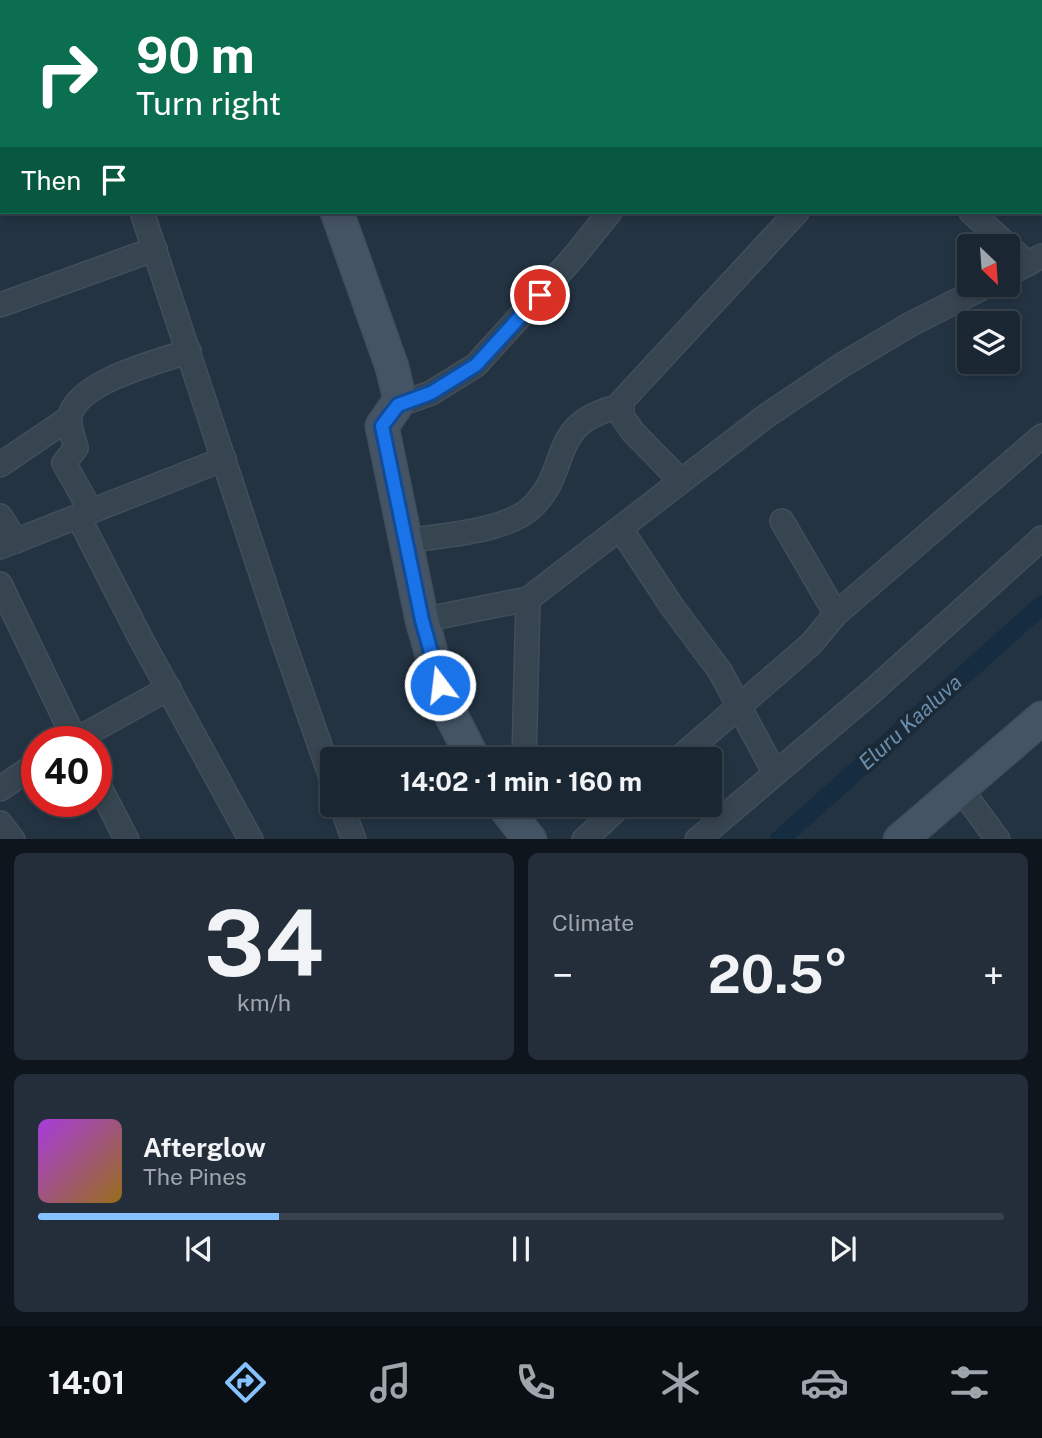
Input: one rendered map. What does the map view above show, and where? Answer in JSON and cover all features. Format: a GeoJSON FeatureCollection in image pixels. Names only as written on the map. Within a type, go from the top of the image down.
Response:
{"type":"FeatureCollection","features":[{"type":"Feature","properties":{"kind":"street"},"geometry":{"type":"LineString","coordinates":[[143,214],[320,747]]}},
{"type":"Feature","properties":{"kind":"street"},"geometry":{"type":"LineString","coordinates":[[338,214],[392,367],[401,400],[382,426],[422,620],[446,705],[467,747]]}},
{"type":"Feature","properties":{"kind":"street"},"geometry":{"type":"LineString","coordinates":[[398,405],[431,393],[476,365],[573,258],[608,214]]}},
{"type":"Feature","properties":{"kind":"street"},"geometry":{"type":"LineString","coordinates":[[973,214],[1026,265]]}},
{"type":"Feature","properties":{"kind":"street"},"geometry":{"type":"LineString","coordinates":[[680,480],[633,432],[622,416],[622,401],[787,215]]}},
{"type":"Feature","properties":{"kind":"street"},"geometry":{"type":"LineString","coordinates":[[0,305],[155,249]]}},
{"type":"Feature","properties":{"kind":"street"},"geometry":{"type":"LineString","coordinates":[[422,620],[528,599],[766,416],[842,365],[911,324],[962,298]]}},
{"type":"Feature","properties":{"kind":"street"},"geometry":{"type":"LineString","coordinates":[[0,465],[69,418],[74,407],[89,391],[113,378],[189,351]]}},
{"type":"Feature","properties":{"kind":"street"},"geometry":{"type":"LineString","coordinates":[[407,541],[482,528],[514,519],[531,508],[545,489],[570,434],[598,411],[622,406]]}},
{"type":"Feature","properties":{"kind":"street"},"geometry":{"type":"LineString","coordinates":[[69,418],[76,448],[64,463],[84,514],[169,688],[251,839]]}},
{"type":"Feature","properties":{"kind":"street"},"geometry":{"type":"LineString","coordinates":[[692,747],[811,644],[836,614],[1042,436]]}},
{"type":"Feature","properties":{"kind":"street"},"geometry":{"type":"LineString","coordinates":[[0,516],[8,544],[224,459]]}},
{"type":"Feature","properties":{"kind":"street"},"geometry":{"type":"LineString","coordinates":[[782,520],[836,614]]}},
{"type":"Feature","properties":{"kind":"street"},"geometry":{"type":"LineString","coordinates":[[620,528],[720,671],[775,773]]}},
{"type":"Feature","properties":{"kind":"street"},"geometry":{"type":"LineString","coordinates":[[697,839],[869,694],[1042,538]]}},
{"type":"Feature","properties":{"kind":"street"},"geometry":{"type":"LineString","coordinates":[[0,584],[68,726]]}},
{"type":"Feature","properties":{"kind":"street"},"geometry":{"type":"LineString","coordinates":[[525,747],[529,664],[528,599]]}},
{"type":"Feature","properties":{"kind":"street"},"geometry":{"type":"LineString","coordinates":[[102,726],[169,688]]}},
{"type":"Feature","properties":{"kind":"street"},"geometry":{"type":"LineString","coordinates":[[900,839],[1042,718]]}},
{"type":"Feature","properties":{"kind":"street"},"geometry":{"type":"LineString","coordinates":[[0,789],[21,774]]}},
{"type":"Feature","properties":{"kind":"street"},"geometry":{"type":"LineString","coordinates":[[960,788],[998,839]]}},
{"type":"Feature","properties":{"kind":"street"},"geometry":{"type":"LineString","coordinates":[[112,810],[127,839]]}},
{"type":"Feature","properties":{"kind":"street"},"geometry":{"type":"LineString","coordinates":[[346,817],[354,839]]}},
{"type":"Feature","properties":{"kind":"street"},"geometry":{"type":"LineString","coordinates":[[513,817],[530,839]]}},
{"type":"Feature","properties":{"kind":"street"},"geometry":{"type":"LineString","coordinates":[[529,817],[530,839]]}},
{"type":"Feature","properties":{"kind":"street"},"geometry":{"type":"LineString","coordinates":[[584,839],[608,817]]}},
{"type":"Feature","properties":{"kind":"street"},"geometry":{"type":"LineString","coordinates":[[0,823],[13,839]]}},
{"type":"Feature","properties":{"kind":"waterway","name":"Eluru Kaaluva"},"geometry":{"type":"LineString","coordinates":[[780,839],[1042,605]]}},
{"type":"Feature","properties":{"kind":"route"},"geometry":{"type":"LineString","coordinates":[[440,685],[422,620],[382,426],[398,405],[431,393],[476,365],[540,295]]}}]}
